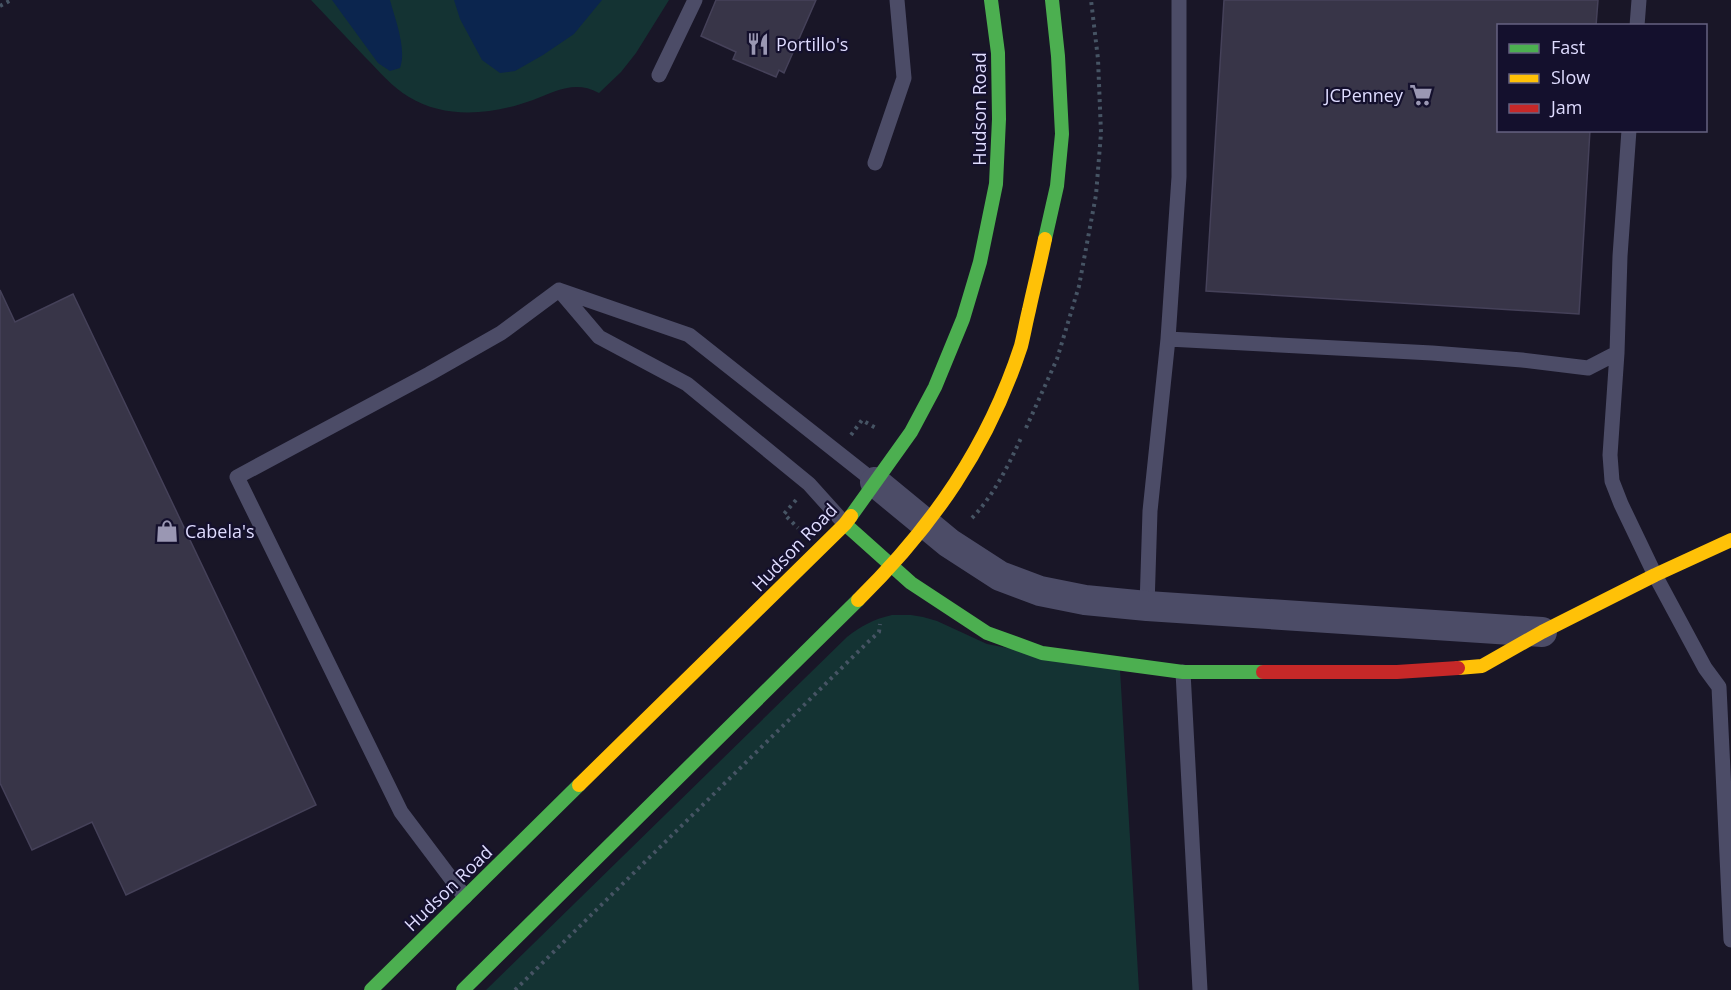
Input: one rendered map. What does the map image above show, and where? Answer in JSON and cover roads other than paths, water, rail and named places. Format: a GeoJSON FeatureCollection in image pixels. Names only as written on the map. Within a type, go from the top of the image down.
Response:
{"type":"FeatureCollection","features":[{"type":"Feature","properties":{"kind":"street","name":"Hudson Road"},"geometry":{"type":"LineString","coordinates":[[371,990],[845,524],[911,432],[935,387],[963,319],[980,262],[996,184],[999,119],[998,53],[991,0]]}},
{"type":"Feature","properties":{"kind":"street"},"geometry":{"type":"LineString","coordinates":[[463,990],[892,566],[927,524],[965,469],[993,418],[1021,345],[1057,186],[1062,134],[1058,56],[1052,0]]}},
{"type":"Feature","properties":{"kind":"street"},"geometry":{"type":"LineString","coordinates":[[875,482],[948,543],[1000,576],[1040,591],[1085,600],[1147,606],[1542,632]]}},
{"type":"Feature","properties":{"kind":"street"},"geometry":{"type":"LineString","coordinates":[[845,524],[911,583],[987,633],[1042,653],[1183,672],[1396,672],[1482,666],[1542,632],[1731,540]]}},
{"type":"Feature","properties":{"kind":"lane"},"geometry":{"type":"LineString","coordinates":[[660,75],[695,0]]}},
{"type":"Feature","properties":{"kind":"lane"},"geometry":{"type":"LineString","coordinates":[[875,163],[904,78],[897,0]]}},
{"type":"Feature","properties":{"kind":"lane"},"geometry":{"type":"LineString","coordinates":[[1147,606],[1150,512],[1168,339],[1179,177],[1179,0]]}},
{"type":"Feature","properties":{"kind":"lane"},"geometry":{"type":"LineString","coordinates":[[1637,24],[1639,0]]}},
{"type":"Feature","properties":{"kind":"lane"},"geometry":{"type":"LineString","coordinates":[[1629,132],[1610,455],[1612,481],[1655,575],[1706,669],[1719,687],[1731,940]]}},
{"type":"Feature","properties":{"kind":"lane"},"geometry":{"type":"LineString","coordinates":[[559,290],[689,336],[875,482]]}},
{"type":"Feature","properties":{"kind":"lane"},"geometry":{"type":"LineString","coordinates":[[559,290],[599,337],[687,384],[808,484],[845,524]]}},
{"type":"Feature","properties":{"kind":"lane"},"geometry":{"type":"LineString","coordinates":[[465,897],[400,813],[237,477],[501,333],[559,290]]}},
{"type":"Feature","properties":{"kind":"lane"},"geometry":{"type":"LineString","coordinates":[[1168,339],[1422,352],[1588,368],[1617,353]]}},
{"type":"Feature","properties":{"kind":"lane"},"geometry":{"type":"LineString","coordinates":[[1183,672],[1200,990]]}},
{"type":"Feature","properties":{"kind":"water"},"geometry":{"type":"Polygon","coordinates":[[[332,0],[390,0],[401,43],[400,68],[390,71],[378,63],[332,0]]]}},
{"type":"Feature","properties":{"kind":"water"},"geometry":{"type":"Polygon","coordinates":[[[454,0],[602,0],[574,34],[515,71],[500,73],[482,60],[460,19],[454,0]]]}},
{"type":"Feature","properties":{"kind":"place","name":"Portillo's"},"geometry":{"type":"Point","coordinates":[758,44]}},
{"type":"Feature","properties":{"kind":"place","name":"JCPenney"},"geometry":{"type":"Point","coordinates":[1421,95]}},
{"type":"Feature","properties":{"kind":"place","name":"Cabela's"},"geometry":{"type":"Point","coordinates":[167,531]}}]}
